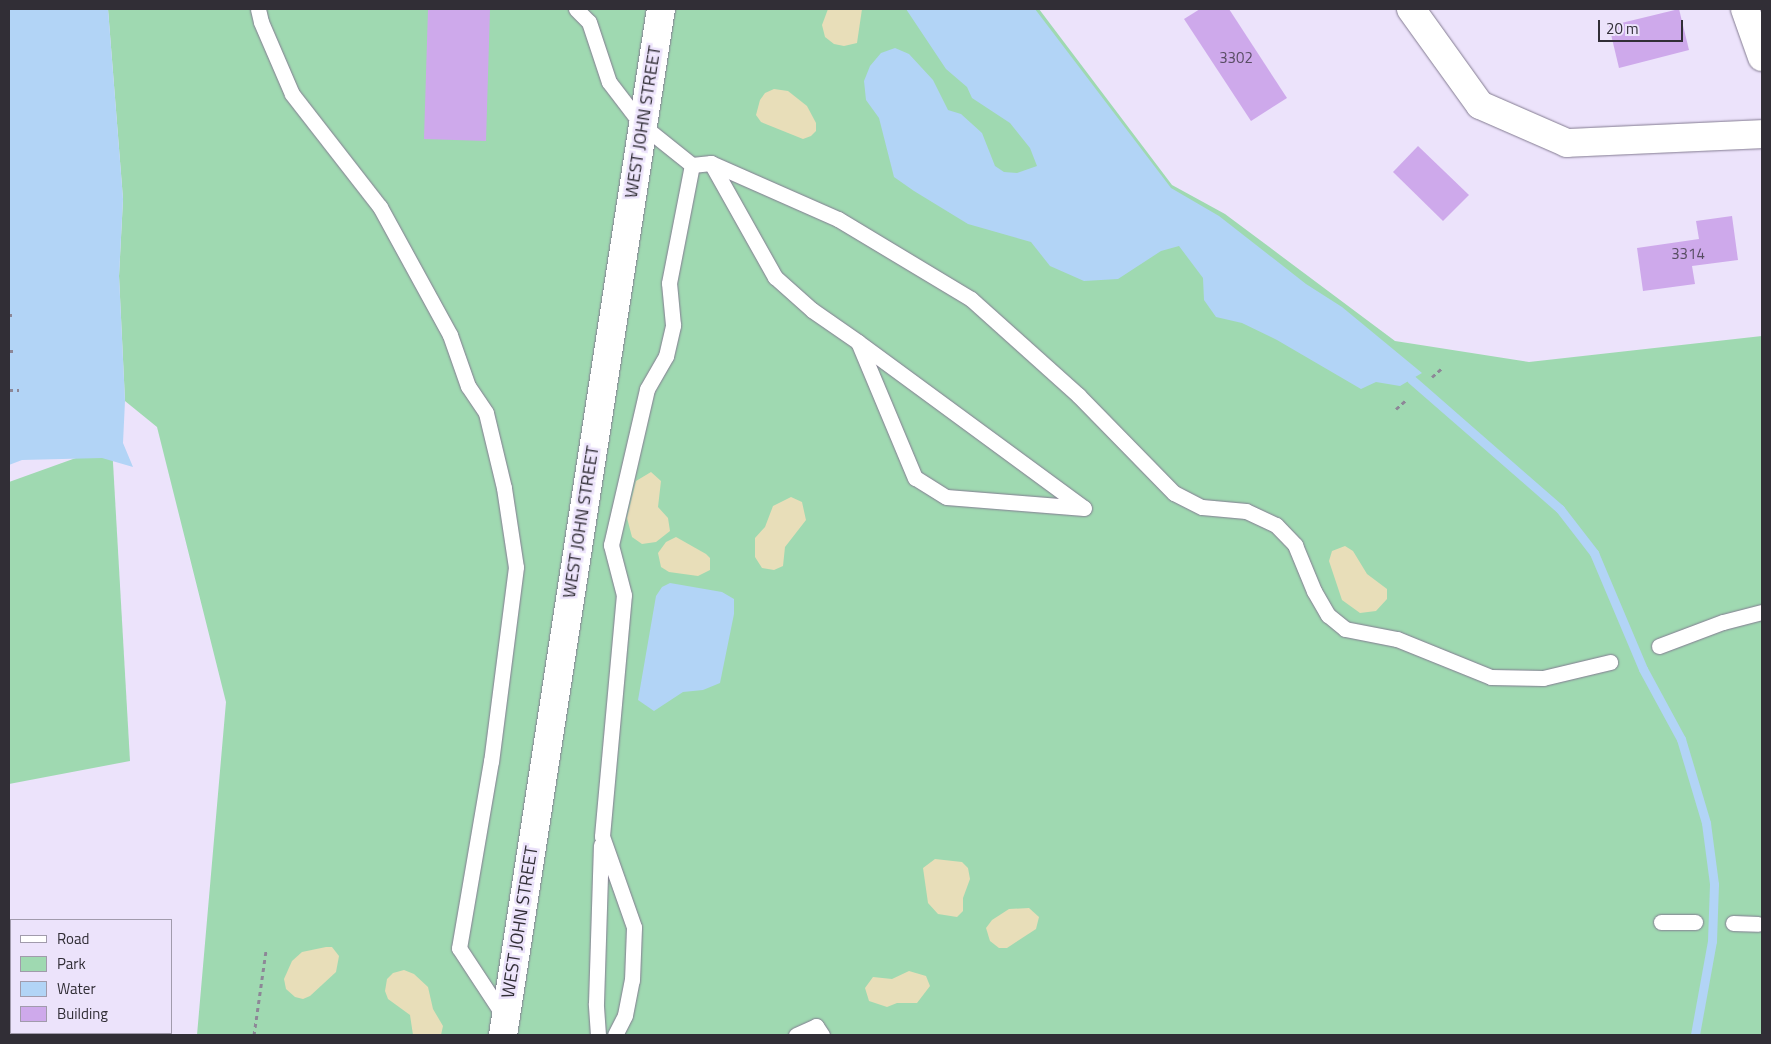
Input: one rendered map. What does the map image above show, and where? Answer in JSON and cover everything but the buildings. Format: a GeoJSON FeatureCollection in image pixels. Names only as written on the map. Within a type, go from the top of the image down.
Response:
{"type":"FeatureCollection","features":[{"type":"Feature","properties":{"kind":"street","name":"WEST JOHN STREET"},"geometry":{"type":"LineString","coordinates":[[508,1030],[642,125],[661,9]]}},
{"type":"Feature","properties":{"kind":"street"},"geometry":{"type":"LineString","coordinates":[[1411,9],[1480,105],[1567,143],[1762,134]]}},
{"type":"Feature","properties":{"kind":"street"},"geometry":{"type":"LineString","coordinates":[[1745,9],[1762,57]]}},
{"type":"Feature","properties":{"kind":"lane"},"geometry":{"type":"LineString","coordinates":[[258,9],[261,22],[292,94],[380,207],[450,335],[468,386],[486,413],[504,488],[516,567],[491,761],[459,948],[508,1030]]}},
{"type":"Feature","properties":{"kind":"lane"},"geometry":{"type":"LineString","coordinates":[[576,9],[589,22],[609,82],[642,125],[692,165],[711,163],[838,219],[971,298],[1078,395],[1174,493],[1202,506],[1246,511],[1276,526],[1295,545],[1314,591],[1328,615],[1345,628],[1396,639],[1491,677],[1542,678],[1610,662]]}},
{"type":"Feature","properties":{"kind":"lane"},"geometry":{"type":"LineString","coordinates":[[711,163],[775,277],[812,310],[858,342],[1084,508],[946,497],[915,478],[858,342]]}},
{"type":"Feature","properties":{"kind":"lane"},"geometry":{"type":"LineString","coordinates":[[598,1035],[596,1003],[602,836],[624,595],[611,545],[647,388],[666,356],[673,325],[669,283],[692,165]]}},
{"type":"Feature","properties":{"kind":"lane"},"geometry":{"type":"LineString","coordinates":[[1659,646],[1759,610]]}},
{"type":"Feature","properties":{"kind":"lane"},"geometry":{"type":"LineString","coordinates":[[602,836],[634,927],[632,980],[625,1015],[615,1035]]}},
{"type":"Feature","properties":{"kind":"lane"},"geometry":{"type":"LineString","coordinates":[[1661,922],[1695,922]]}},
{"type":"Feature","properties":{"kind":"lane"},"geometry":{"type":"LineString","coordinates":[[1733,923],[1758,924]]}},
{"type":"Feature","properties":{"kind":"lane"},"geometry":{"type":"LineString","coordinates":[[796,1035],[816,1026],[822,1035]]}},
{"type":"Feature","properties":{"kind":"path"},"geometry":{"type":"LineString","coordinates":[[9,351],[16,350]]}},
{"type":"Feature","properties":{"kind":"path"},"geometry":{"type":"LineString","coordinates":[[1432,377],[1442,368]]}},
{"type":"Feature","properties":{"kind":"path"},"geometry":{"type":"LineString","coordinates":[[9,390],[19,390]]}},
{"type":"Feature","properties":{"kind":"path"},"geometry":{"type":"LineString","coordinates":[[1396,409],[1406,400]]}},
{"type":"Feature","properties":{"kind":"path"},"geometry":{"type":"LineString","coordinates":[[254,1035],[266,951]]}},
{"type":"Feature","properties":{"kind":"green space"},"geometry":{"type":"Polygon","coordinates":[[[108,9],[1039,9],[1172,185],[1225,214],[1395,341],[1529,362],[1762,336],[1762,1035],[197,1035],[226,702],[157,427],[125,401],[119,276],[123,199],[108,9]]]}},
{"type":"Feature","properties":{"kind":"green space"},"geometry":{"type":"Polygon","coordinates":[[[112,445],[130,761],[9,784],[9,482],[112,445]]]}},
{"type":"Feature","properties":{"kind":"sand"},"geometry":{"type":"Polygon","coordinates":[[[828,9],[862,9],[857,43],[844,46],[834,44],[825,37],[822,25],[828,9]]]}},
{"type":"Feature","properties":{"kind":"sand"},"geometry":{"type":"Polygon","coordinates":[[[774,89],[788,91],[807,106],[816,123],[816,131],[811,136],[803,139],[761,122],[756,115],[760,100],[765,93],[774,89]]]}},
{"type":"Feature","properties":{"kind":"sand"},"geometry":{"type":"Polygon","coordinates":[[[651,472],[661,481],[658,507],[668,518],[670,531],[656,542],[642,544],[632,537],[627,518],[636,481],[651,472]]]}},
{"type":"Feature","properties":{"kind":"sand"},"geometry":{"type":"Polygon","coordinates":[[[791,497],[802,502],[806,520],[785,547],[783,566],[774,570],[762,568],[755,557],[755,538],[765,527],[773,506],[791,497]]]}},
{"type":"Feature","properties":{"kind":"sand"},"geometry":{"type":"Polygon","coordinates":[[[676,537],[706,554],[710,558],[710,570],[698,576],[669,572],[661,567],[658,553],[666,542],[676,537]]]}},
{"type":"Feature","properties":{"kind":"sand"},"geometry":{"type":"Polygon","coordinates":[[[1345,546],[1353,551],[1367,574],[1387,589],[1387,599],[1376,611],[1360,613],[1342,600],[1329,561],[1332,551],[1345,546]]]}},
{"type":"Feature","properties":{"kind":"sand"},"geometry":{"type":"Polygon","coordinates":[[[935,859],[962,862],[968,868],[970,879],[963,898],[963,911],[957,917],[938,914],[928,903],[923,868],[935,859]]]}},
{"type":"Feature","properties":{"kind":"sand"},"geometry":{"type":"Polygon","coordinates":[[[1029,908],[1039,917],[1036,929],[1007,948],[999,948],[990,941],[986,928],[992,920],[1009,909],[1029,908]]]}},
{"type":"Feature","properties":{"kind":"sand"},"geometry":{"type":"Polygon","coordinates":[[[332,947],[339,956],[336,972],[310,996],[303,999],[295,997],[286,989],[284,979],[292,961],[302,952],[332,947]]]}},
{"type":"Feature","properties":{"kind":"sand"},"geometry":{"type":"Polygon","coordinates":[[[404,970],[414,974],[428,987],[433,1009],[443,1026],[441,1035],[413,1035],[410,1015],[388,999],[385,991],[387,979],[393,973],[404,970]]]}},
{"type":"Feature","properties":{"kind":"sand"},"geometry":{"type":"Polygon","coordinates":[[[909,971],[926,976],[930,986],[917,1003],[897,1003],[887,1007],[869,1001],[865,988],[873,977],[892,979],[909,971]]]}},
{"type":"Feature","properties":{"kind":"water"},"geometry":{"type":"Polygon","coordinates":[[[9,9],[108,9],[123,199],[119,276],[125,401],[123,443],[133,467],[102,458],[22,460],[9,465],[9,9]]]}},
{"type":"Feature","properties":{"kind":"water"},"geometry":{"type":"Polygon","coordinates":[[[906,9],[1035,9],[1171,188],[1219,216],[1306,284],[1342,307],[1422,373],[1400,386],[1376,382],[1361,389],[1277,340],[1242,323],[1216,317],[1204,300],[1203,278],[1179,246],[1161,251],[1118,279],[1084,281],[1050,266],[1031,242],[968,224],[894,177],[879,118],[866,100],[864,81],[870,66],[881,53],[895,48],[909,54],[933,80],[948,110],[961,114],[982,133],[995,166],[1004,172],[1017,173],[1037,166],[1030,148],[1010,123],[972,98],[967,87],[946,69],[906,9]]]}},
{"type":"Feature","properties":{"kind":"water"},"geometry":{"type":"Polygon","coordinates":[[[670,583],[722,592],[734,599],[734,614],[720,683],[703,690],[683,692],[654,711],[638,700],[656,596],[662,587],[670,583]]]}},
{"type":"Feature","properties":{"kind":"waterway"},"geometry":{"type":"LineString","coordinates":[[1411,379],[1560,509],[1594,553],[1643,669],[1681,739],[1706,823],[1714,884],[1712,941],[1695,1035]]}}]}
